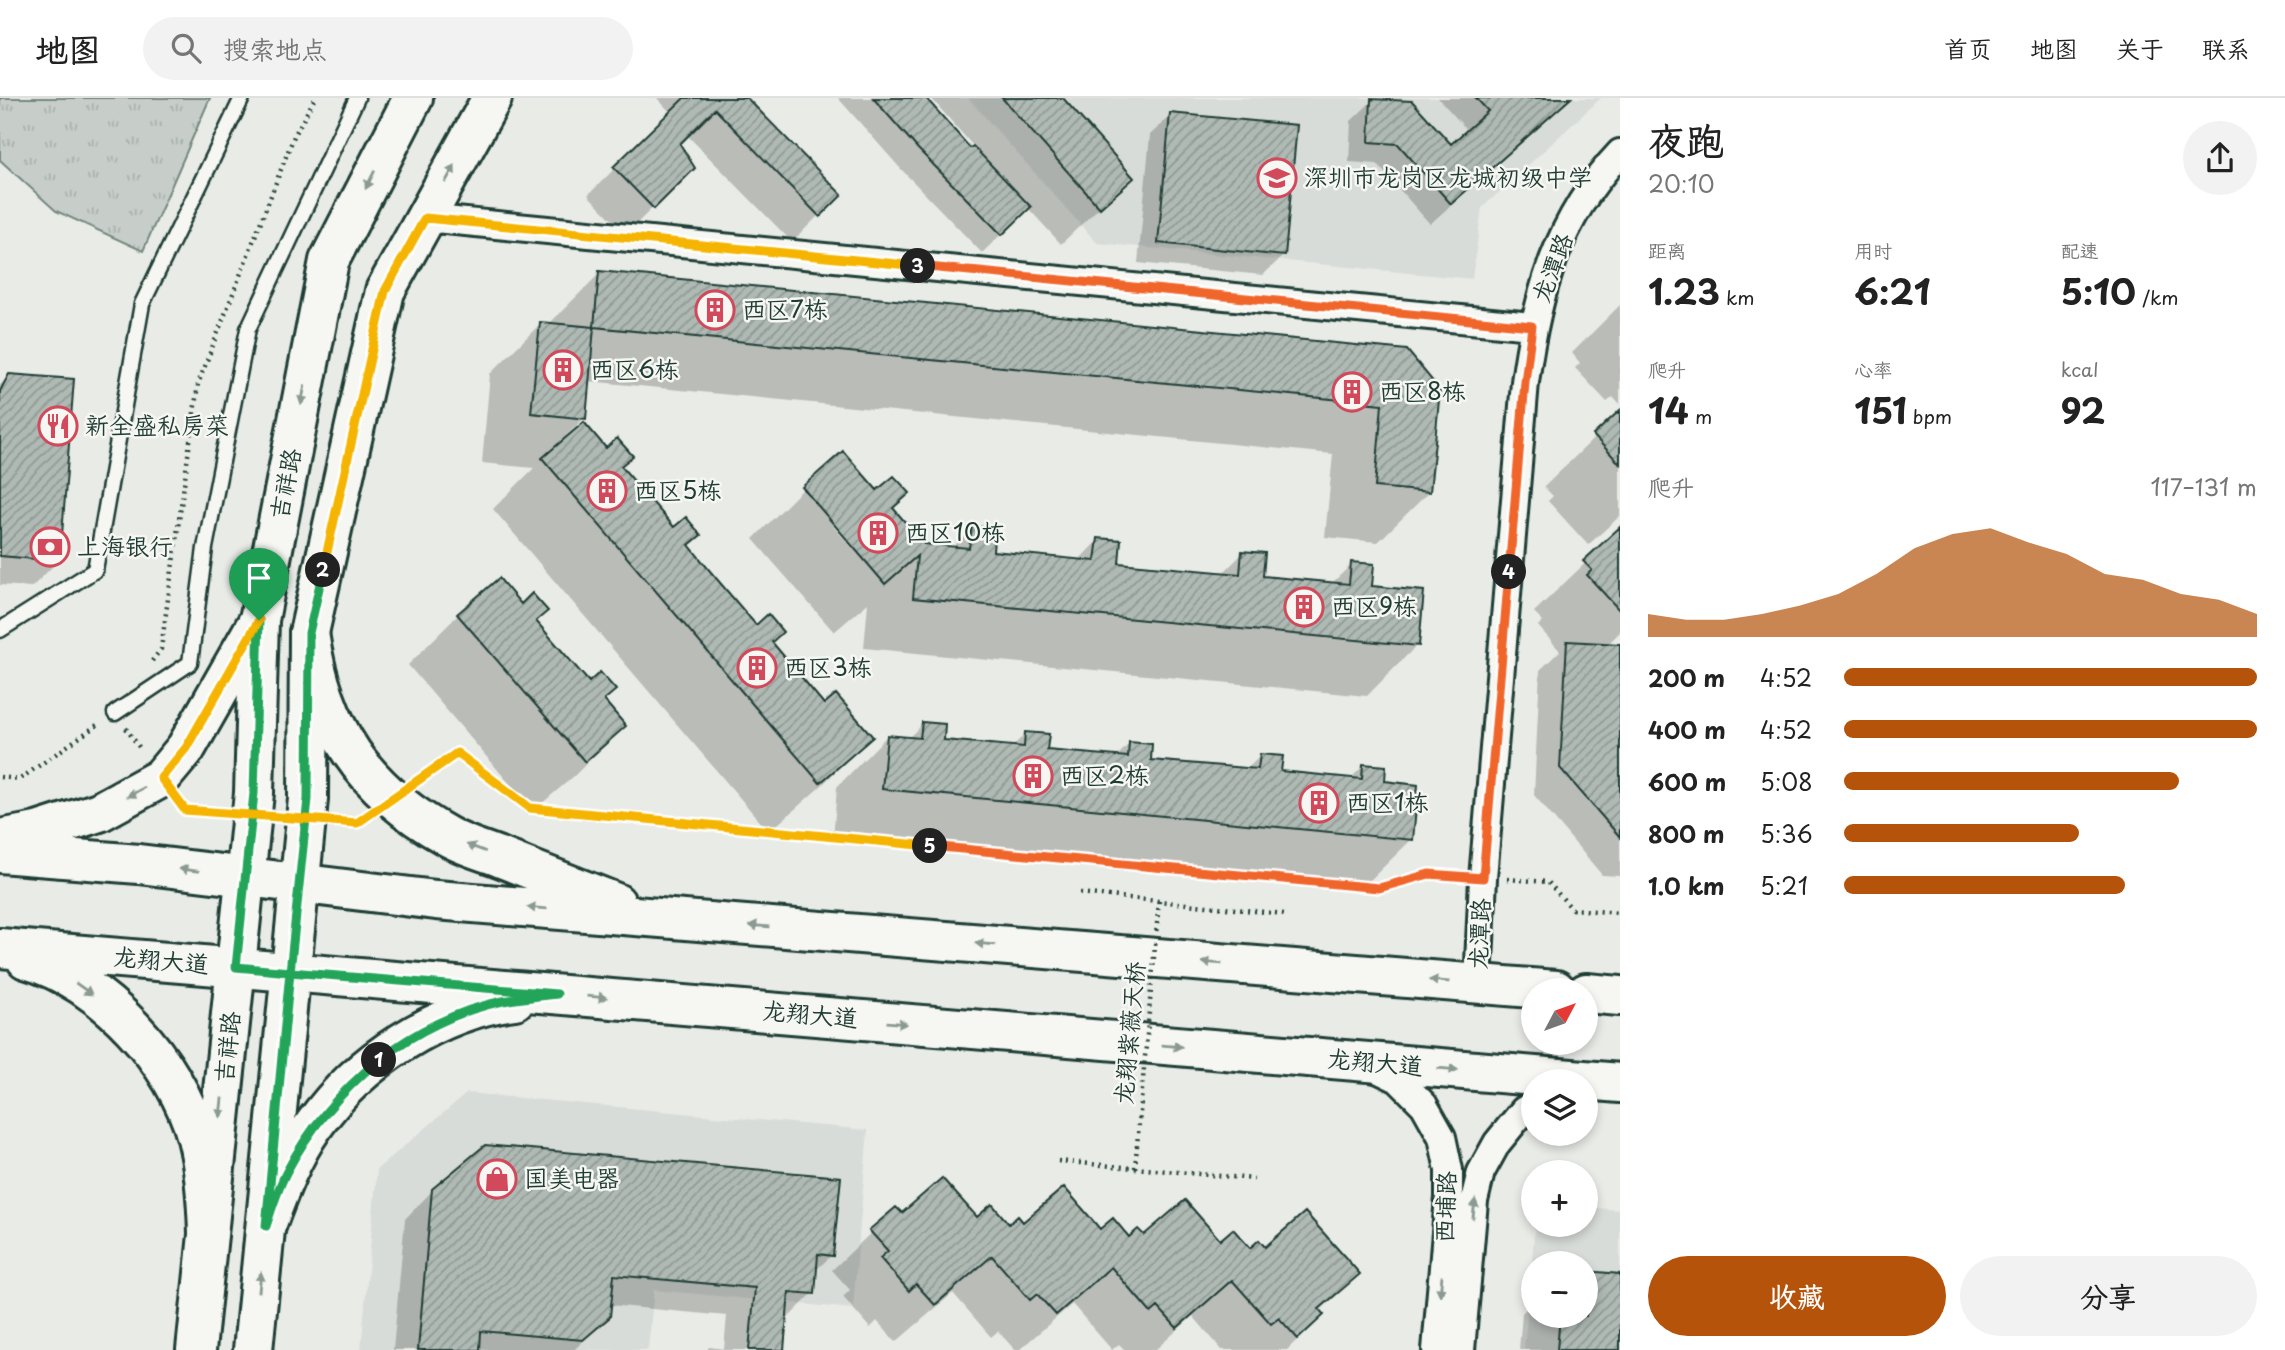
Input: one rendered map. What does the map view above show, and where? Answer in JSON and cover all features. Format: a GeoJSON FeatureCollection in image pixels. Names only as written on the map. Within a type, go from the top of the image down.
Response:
{"type":"FeatureCollection","features":[{"type":"Feature","properties":{"kind":"main road","name":"吉祥路"},"geometry":{"type":"LineString","coordinates":[[196,1350],[252,815],[259,620],[329,261],[413,98]]}},
{"type":"Feature","properties":{"kind":"main road"},"geometry":{"type":"LineString","coordinates":[[253,1350],[306,819],[309,633],[385,291],[492,98]]}},
{"type":"Feature","properties":{"kind":"main road"},"geometry":{"type":"LineString","coordinates":[[0,839],[37,832],[99,812],[161,778],[186,748],[259,620]]}},
{"type":"Feature","properties":{"kind":"main road"},"geometry":{"type":"LineString","coordinates":[[309,633],[322,695],[334,724],[350,752],[392,800],[449,837],[654,918]]}},
{"type":"Feature","properties":{"kind":"main road"},"geometry":{"type":"LineString","coordinates":[[0,853],[139,864],[436,900],[1521,987]]}},
{"type":"Feature","properties":{"kind":"main road"},"geometry":{"type":"LineString","coordinates":[[0,950],[33,961],[78,983],[117,1013],[151,1049],[178,1090],[197,1136],[207,1184],[208,1233]]}},
{"type":"Feature","properties":{"kind":"main road","name":"龙翔大道"},"geometry":{"type":"LineString","coordinates":[[0,950],[236,967],[1599,1082]]}},
{"type":"Feature","properties":{"kind":"main road"},"geometry":{"type":"LineString","coordinates":[[266,1226],[286,1173],[315,1124],[352,1082],[397,1046],[447,1019],[490,1005],[557,994]]}},
{"type":"Feature","properties":{"kind":"main road"},"geometry":{"type":"LineString","coordinates":[[1598,994],[1620,996]]}},
{"type":"Feature","properties":{"kind":"street","name":"龙潭路"},"geometry":{"type":"LineString","coordinates":[[1478,984],[1483,878],[1532,326],[1545,277],[1559,244],[1588,193],[1620,153]]}},
{"type":"Feature","properties":{"kind":"street"},"geometry":{"type":"LineString","coordinates":[[425,218],[1532,326]]}},
{"type":"Feature","properties":{"kind":"street","name":"西埔路"},"geometry":{"type":"LineString","coordinates":[[1362,1061],[1398,1079],[1424,1105],[1442,1137],[1449,1170],[1449,1197],[1436,1350]]}},
{"type":"Feature","properties":{"kind":"street","name":"西埔路"},"geometry":{"type":"LineString","coordinates":[[1461,1350],[1474,1202],[1481,1172],[1497,1143],[1521,1114]]}},
{"type":"Feature","properties":{"kind":"lane"},"geometry":{"type":"LineString","coordinates":[[0,630],[95,570],[142,304],[242,98]]}},
{"type":"Feature","properties":{"kind":"lane"},"geometry":{"type":"LineString","coordinates":[[115,713],[190,663],[205,548],[248,328],[357,98]]}},
{"type":"Feature","properties":{"kind":"path"},"geometry":{"type":"LineString","coordinates":[[0,777],[20,779],[115,713],[185,810],[252,815]]}},
{"type":"Feature","properties":{"kind":"path"},"geometry":{"type":"LineString","coordinates":[[306,819],[357,823],[457,753],[530,808],[1379,888],[1429,874],[1548,882],[1572,909],[1620,913]]}},
{"type":"Feature","properties":{"kind":"path"},"geometry":{"type":"LineString","coordinates":[[1080,892],[1284,914]]}},
{"type":"Feature","properties":{"kind":"path","name":"龙翔紫薇天桥"},"geometry":{"type":"LineString","coordinates":[[1135,1168],[1159,901]]}},
{"type":"Feature","properties":{"kind":"path"},"geometry":{"type":"LineString","coordinates":[[1058,1161],[1254,1179]]}},
{"type":"Feature","properties":{"kind":"shaded area","name":"深圳市龙岗区龙城初级中学"},"geometry":{"type":"Polygon","coordinates":[[[968,98],[1601,98],[1482,208],[1472,279],[1097,243],[968,98]]]}},
{"type":"Feature","properties":{"kind":"shaded area"},"geometry":{"type":"Polygon","coordinates":[[[467,1093],[868,1130],[853,1309],[654,1290],[648,1350],[361,1350],[377,1169],[467,1093]]]}},
{"type":"Feature","properties":{"kind":"shaded area"},"geometry":{"type":"Polygon","coordinates":[[[1598,1208],[1620,1210],[1620,1350],[1524,1350],[1526,1328],[1598,1328],[1598,1251],[1533,1251],[1534,1237],[1598,1237],[1598,1208]]]}},
{"type":"Feature","properties":{"kind":"green space"},"geometry":{"type":"Polygon","coordinates":[[[0,98],[210,98],[143,251],[56,211],[0,160],[0,98]]]}},
{"type":"Feature","properties":{"kind":"building"},"geometry":{"type":"Polygon","coordinates":[[[684,98],[747,98],[842,195],[820,217],[715,109],[680,144],[695,168],[654,209],[613,167],[684,98]]]}},
{"type":"Feature","properties":{"kind":"building"},"geometry":{"type":"Polygon","coordinates":[[[873,98],[926,98],[970,148],[973,146],[1031,207],[1002,235],[918,149],[873,98]]]}},
{"type":"Feature","properties":{"kind":"building"},"geometry":{"type":"Polygon","coordinates":[[[1002,98],[1063,98],[1134,178],[1100,208],[1002,98]]]}},
{"type":"Feature","properties":{"kind":"building"},"geometry":{"type":"Polygon","coordinates":[[[1476,98],[1571,98],[1451,204],[1398,144],[1369,142],[1371,99],[1412,101],[1451,144],[1488,111],[1476,98]]]}},
{"type":"Feature","properties":{"kind":"building"},"geometry":{"type":"Polygon","coordinates":[[[1170,113],[1297,125],[1285,256],[1158,243],[1170,113]]]}},
{"type":"Feature","properties":{"kind":"building","name":"西区8栋"},"geometry":{"type":"Polygon","coordinates":[[[599,271],[1407,350],[1440,390],[1430,492],[1375,487],[1382,404],[594,327],[599,271]]]}},
{"type":"Feature","properties":{"kind":"building","name":"西区6栋"},"geometry":{"type":"Polygon","coordinates":[[[540,322],[594,327],[586,419],[531,413],[540,322]]]}},
{"type":"Feature","properties":{"kind":"building"},"geometry":{"type":"Polygon","coordinates":[[[9,374],[74,379],[60,561],[0,556],[0,391],[9,374]]]}},
{"type":"Feature","properties":{"kind":"building"},"geometry":{"type":"Polygon","coordinates":[[[1620,410],[1620,464],[1593,435],[1620,410]]]}},
{"type":"Feature","properties":{"kind":"building"},"geometry":{"type":"Polygon","coordinates":[[[584,422],[606,448],[617,438],[633,456],[621,466],[674,527],[686,517],[701,535],[689,545],[756,625],[768,614],[783,632],[772,642],[824,704],[836,694],[873,737],[820,783],[542,458],[584,422]]]}},
{"type":"Feature","properties":{"kind":"building"},"geometry":{"type":"Polygon","coordinates":[[[843,451],[877,490],[894,476],[910,493],[893,508],[924,544],[969,548],[972,526],[995,528],[993,551],[1095,561],[1098,538],[1121,540],[1119,563],[1240,574],[1242,551],[1265,553],[1263,576],[1349,584],[1351,562],[1374,564],[1372,586],[1424,591],[1419,646],[913,598],[917,556],[885,584],[802,487],[843,451]]]}},
{"type":"Feature","properties":{"kind":"building"},"geometry":{"type":"Polygon","coordinates":[[[1620,527],[1620,611],[1587,575],[1592,570],[1583,561],[1620,527]]]}},
{"type":"Feature","properties":{"kind":"building"},"geometry":{"type":"Polygon","coordinates":[[[499,578],[521,604],[532,593],[548,611],[536,621],[589,682],[600,672],[616,690],[604,700],[626,726],[585,762],[457,614],[499,578]]]}},
{"type":"Feature","properties":{"kind":"building"},"geometry":{"type":"Polygon","coordinates":[[[1567,641],[1620,644],[1620,837],[1560,768],[1567,641]]]}},
{"type":"Feature","properties":{"kind":"building"},"geometry":{"type":"Polygon","coordinates":[[[922,722],[945,724],[944,740],[1024,747],[1025,732],[1049,734],[1047,750],[1128,757],[1129,742],[1152,744],[1151,760],[1258,769],[1260,754],[1283,756],[1281,771],[1362,779],[1363,764],[1386,766],[1385,781],[1418,785],[1413,840],[882,789],[887,735],[920,738],[922,722]]]}},
{"type":"Feature","properties":{"kind":"building"},"geometry":{"type":"Polygon","coordinates":[[[485,1145],[841,1177],[833,1256],[818,1254],[815,1294],[789,1292],[784,1350],[749,1350],[755,1288],[614,1275],[610,1317],[583,1340],[481,1331],[480,1350],[418,1350],[432,1189],[485,1145]]]}},
{"type":"Feature","properties":{"kind":"building"},"geometry":{"type":"Polygon","coordinates":[[[942,1178],[977,1217],[992,1204],[1009,1224],[1018,1216],[1023,1222],[1064,1187],[1100,1229],[1113,1218],[1129,1237],[1138,1229],[1144,1235],[1185,1200],[1220,1240],[1233,1229],[1250,1248],[1259,1240],[1265,1247],[1305,1212],[1360,1274],[1319,1309],[1324,1315],[1298,1339],[1279,1318],[1271,1324],[1232,1280],[1177,1328],[1158,1307],[1151,1313],[1111,1267],[1056,1315],[1037,1294],[1030,1300],[992,1256],[935,1305],[916,1284],[909,1291],[880,1258],[888,1251],[869,1230],[896,1207],[902,1213],[942,1178]]]}},
{"type":"Feature","properties":{"kind":"building"},"geometry":{"type":"Polygon","coordinates":[[[1598,1272],[1620,1274],[1620,1350],[1557,1350],[1559,1328],[1598,1328],[1598,1272]]]}},
{"type":"Feature","properties":{"kind":"place","name":"深圳市龙岗区龙城初级中学"},"geometry":{"type":"Point","coordinates":[1277,178]}},
{"type":"Feature","properties":{"kind":"place","name":"西区7栋"},"geometry":{"type":"Point","coordinates":[715,310]}},
{"type":"Feature","properties":{"kind":"place","name":"西区6栋"},"geometry":{"type":"Point","coordinates":[563,370]}},
{"type":"Feature","properties":{"kind":"place","name":"西区8栋"},"geometry":{"type":"Point","coordinates":[1352,392]}},
{"type":"Feature","properties":{"kind":"place","name":"新全盛私房菜"},"geometry":{"type":"Point","coordinates":[58,426]}},
{"type":"Feature","properties":{"kind":"place","name":"西区5栋"},"geometry":{"type":"Point","coordinates":[607,491]}},
{"type":"Feature","properties":{"kind":"place","name":"西区10栋"},"geometry":{"type":"Point","coordinates":[878,533]}},
{"type":"Feature","properties":{"kind":"place","name":"上海银行"},"geometry":{"type":"Point","coordinates":[50,547]}},
{"type":"Feature","properties":{"kind":"place","name":"西区9栋"},"geometry":{"type":"Point","coordinates":[1304,607]}},
{"type":"Feature","properties":{"kind":"place","name":"西区3栋"},"geometry":{"type":"Point","coordinates":[757,668]}},
{"type":"Feature","properties":{"kind":"place","name":"西区2栋"},"geometry":{"type":"Point","coordinates":[1033,776]}},
{"type":"Feature","properties":{"kind":"place","name":"西区1栋"},"geometry":{"type":"Point","coordinates":[1319,803]}},
{"type":"Feature","properties":{"kind":"place","name":"国美电器"},"geometry":{"type":"Point","coordinates":[497,1179]}},
{"type":"Feature","properties":{"kind":"route"},"geometry":{"type":"LineString","coordinates":[[259,620],[186,748],[161,778],[185,810],[252,815],[306,819],[357,823],[457,753],[530,808],[1379,888],[1429,874],[1483,878],[1532,326],[425,218],[385,291],[309,633],[308,799],[306,819],[290,972],[557,994],[501,1002],[447,1019],[397,1046],[352,1082],[315,1124],[286,1173],[266,1226],[290,972],[236,967],[245,877],[252,815],[254,793],[259,620]]}}]}
